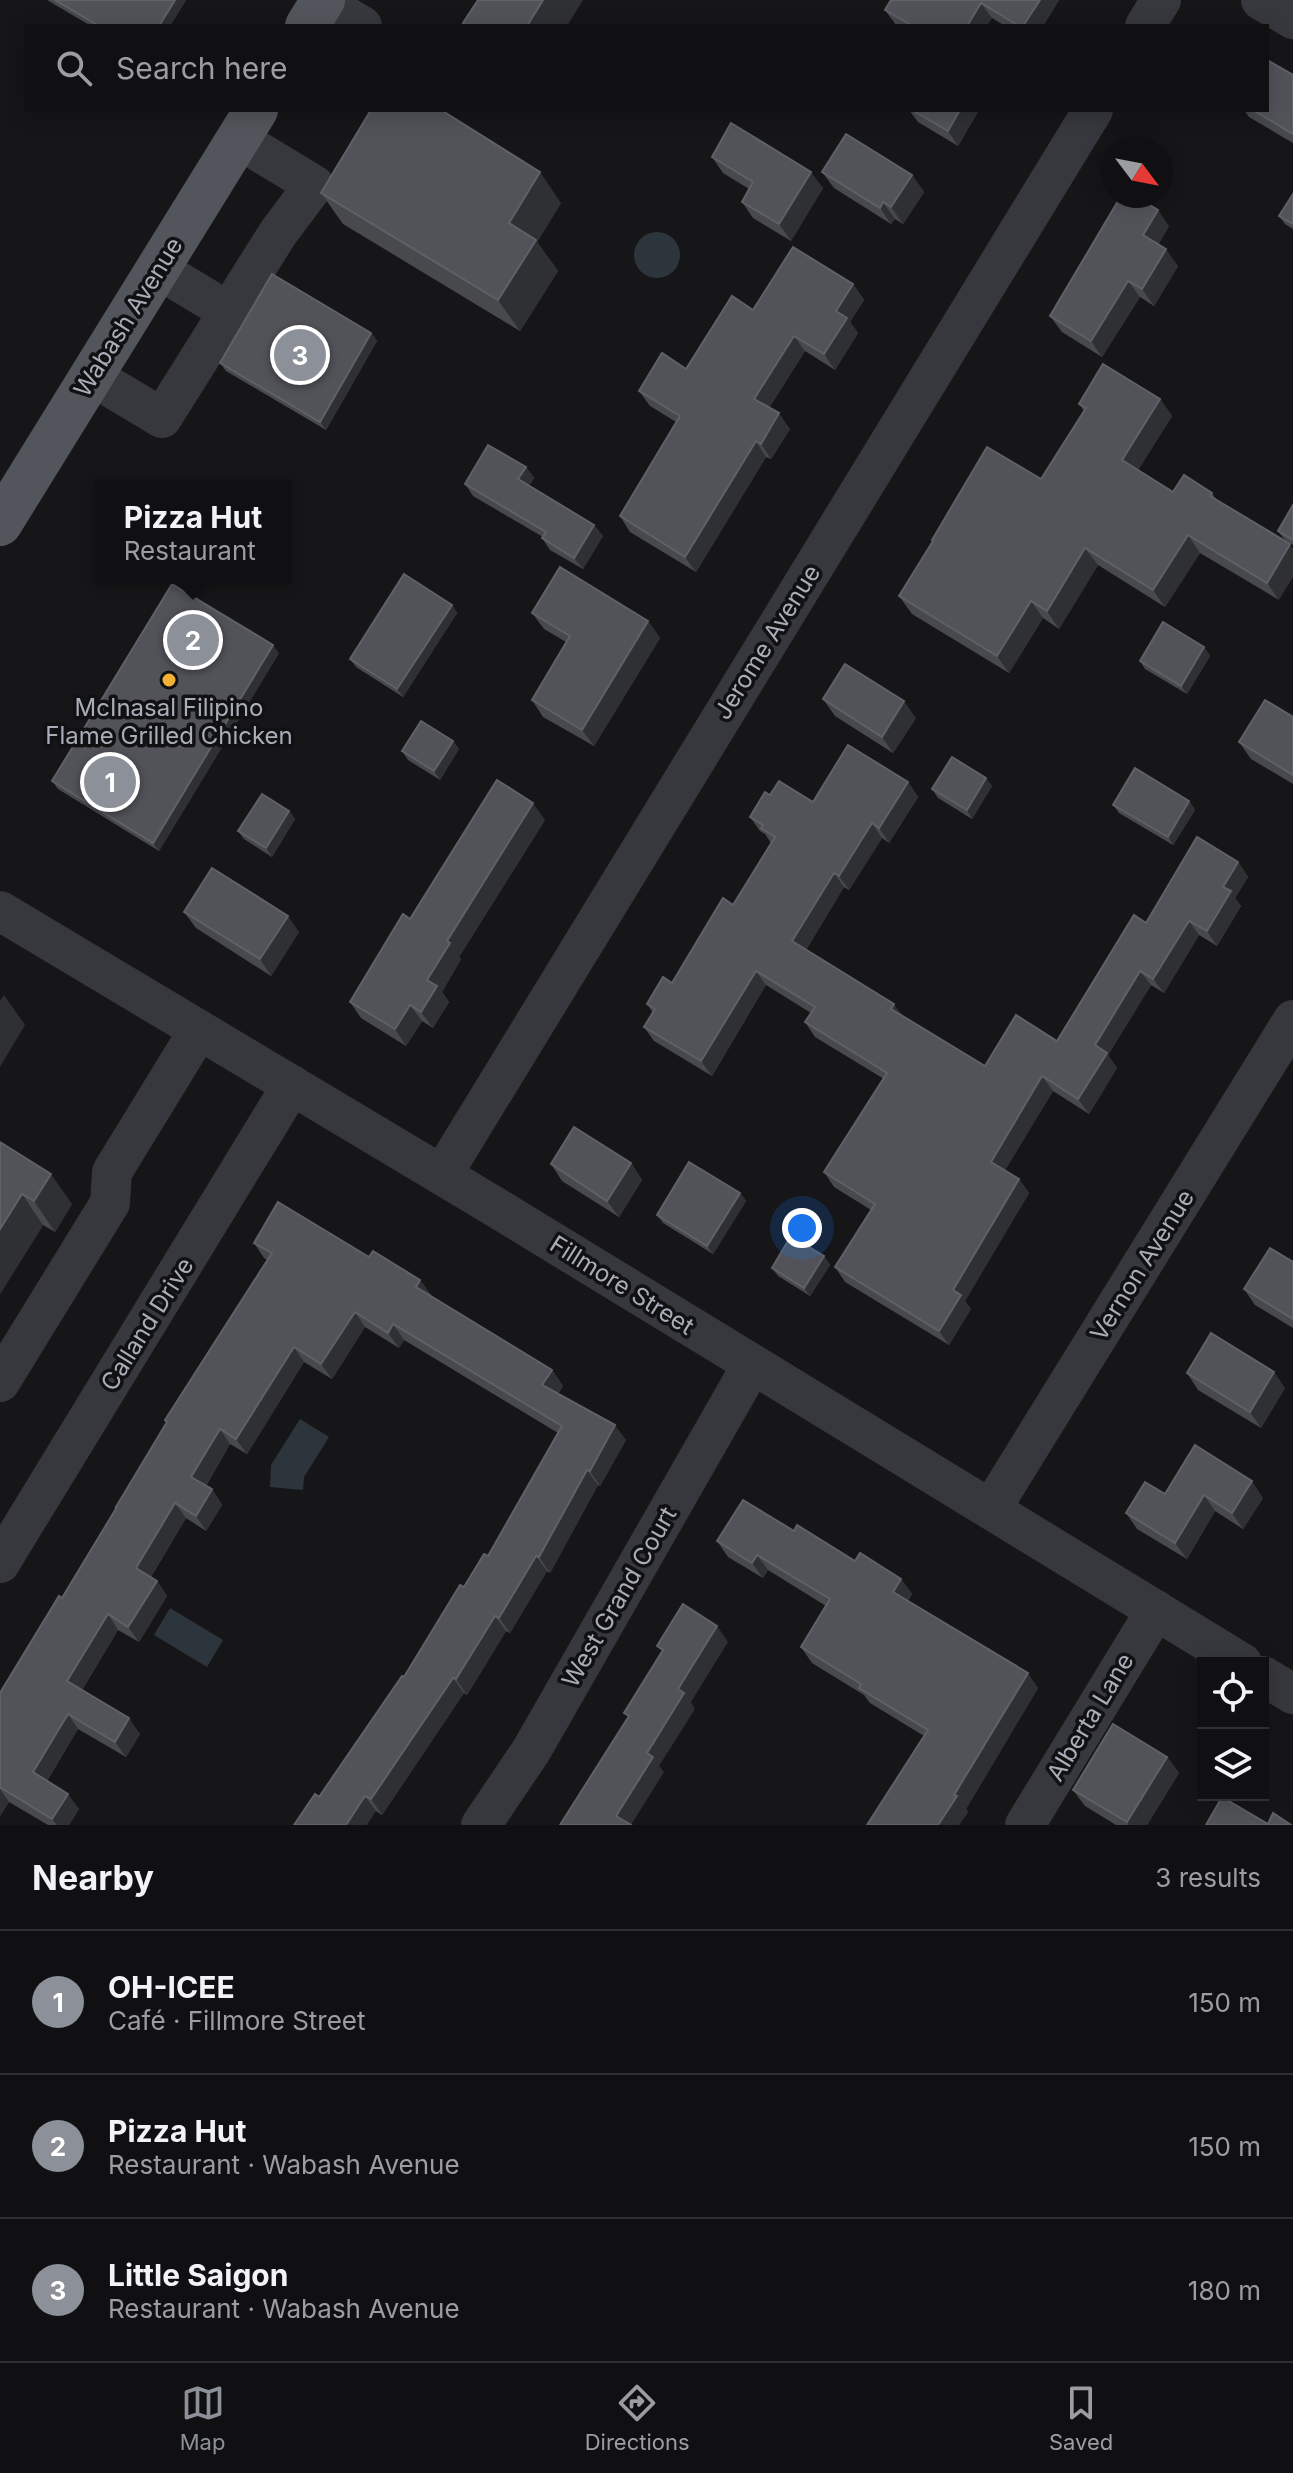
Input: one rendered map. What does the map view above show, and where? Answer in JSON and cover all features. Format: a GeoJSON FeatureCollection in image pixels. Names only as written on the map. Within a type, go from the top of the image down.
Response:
{"type":"FeatureCollection","features":[{"type":"Feature","properties":{"kind":"main road","name":"Wabash Avenue"},"geometry":{"type":"LineString","coordinates":[[0,524],[247,124]]}},
{"type":"Feature","properties":{"kind":"street"},"geometry":{"type":"LineString","coordinates":[[1146,24],[1161,0]]}},
{"type":"Feature","properties":{"kind":"street"},"geometry":{"type":"LineString","coordinates":[[1261,0],[1293,19]]}},
{"type":"Feature","properties":{"kind":"street"},"geometry":{"type":"LineString","coordinates":[[318,9],[357,24]]}},
{"type":"Feature","properties":{"kind":"street","name":"Jerome Avenue"},"geometry":{"type":"LineString","coordinates":[[442,1175],[1092,112]]}},
{"type":"Feature","properties":{"kind":"street"},"geometry":{"type":"LineString","coordinates":[[92,376],[162,418],[278,233],[314,185],[247,124]]}},
{"type":"Feature","properties":{"kind":"street"},"geometry":{"type":"LineString","coordinates":[[158,269],[229,312]]}},
{"type":"Feature","properties":{"kind":"street","name":"Fillmore Street"},"geometry":{"type":"LineString","coordinates":[[0,911],[442,1175],[1232,1657]]}},
{"type":"Feature","properties":{"kind":"street","name":"Vernon Avenue"},"geometry":{"type":"LineString","coordinates":[[991,1509],[1293,1020]]}},
{"type":"Feature","properties":{"kind":"street"},"geometry":{"type":"LineString","coordinates":[[0,1382],[110,1203],[112,1172],[199,1030]]}},
{"type":"Feature","properties":{"kind":"street","name":"Calland Drive"},"geometry":{"type":"LineString","coordinates":[[0,1563],[292,1085]]}},
{"type":"Feature","properties":{"kind":"street","name":"West Grand Court"},"geometry":{"type":"LineString","coordinates":[[481,1825],[531,1751],[752,1365]]}},
{"type":"Feature","properties":{"kind":"street","name":"Alberta Lane"},"geometry":{"type":"LineString","coordinates":[[1025,1825],[1156,1610]]}},
{"type":"Feature","properties":{"kind":"street"},"geometry":{"type":"LineString","coordinates":[[1269,1680],[1293,1694]]}},
{"type":"Feature","properties":{"kind":"shaded area"},"geometry":{"type":"Polygon","coordinates":[[[657,232],[673,239],[680,255],[673,271],[657,278],[641,271],[634,255],[641,239],[657,232]]]}},
{"type":"Feature","properties":{"kind":"shaded area"},"geometry":{"type":"Polygon","coordinates":[[[300,1419],[329,1437],[304,1477],[303,1490],[270,1487],[271,1465],[300,1419]]]}},
{"type":"Feature","properties":{"kind":"shaded area"},"geometry":{"type":"Polygon","coordinates":[[[170,1608],[223,1640],[207,1667],[154,1635],[170,1608]]]}},
{"type":"Feature","properties":{"kind":"building"},"geometry":{"type":"Polygon","coordinates":[[[55,0],[175,0],[160,24],[96,24],[55,0]]]}},
{"type":"Feature","properties":{"kind":"building"},"geometry":{"type":"Polygon","coordinates":[[[478,0],[543,0],[528,24],[463,23],[478,0]]]}},
{"type":"Feature","properties":{"kind":"building"},"geometry":{"type":"Polygon","coordinates":[[[891,0],[1040,0],[1024,24],[1016,24],[981,3],[968,24],[910,24],[885,10],[891,0]]]}},
{"type":"Feature","properties":{"kind":"building"},"geometry":{"type":"Polygon","coordinates":[[[1269,61],[1293,75],[1293,134],[1256,112],[1269,112],[1269,61]]]}},
{"type":"Feature","properties":{"kind":"building"},"geometry":{"type":"Polygon","coordinates":[[[370,112],[444,112],[540,172],[509,223],[536,240],[498,300],[321,193],[370,112]]]}},
{"type":"Feature","properties":{"kind":"building"},"geometry":{"type":"Polygon","coordinates":[[[915,112],[959,112],[948,131],[915,112]]]}},
{"type":"Feature","properties":{"kind":"building"},"geometry":{"type":"Polygon","coordinates":[[[731,123],[811,172],[779,224],[742,202],[753,182],[712,157],[731,123]]]}},
{"type":"Feature","properties":{"kind":"building"},"geometry":{"type":"Polygon","coordinates":[[[846,134],[912,175],[891,207],[883,202],[880,208],[822,172],[846,134]]]}},
{"type":"Feature","properties":{"kind":"building"},"geometry":{"type":"Polygon","coordinates":[[[1293,194],[1293,224],[1279,216],[1293,194]]]}},
{"type":"Feature","properties":{"kind":"building"},"geometry":{"type":"Polygon","coordinates":[[[1114,208],[1158,210],[1143,235],[1166,249],[1142,289],[1128,281],[1091,341],[1050,316],[1114,208]]]}},
{"type":"Feature","properties":{"kind":"building"},"geometry":{"type":"Polygon","coordinates":[[[793,247],[853,284],[836,311],[847,318],[824,354],[794,336],[754,399],[779,413],[761,444],[756,441],[685,557],[620,516],[680,416],[639,391],[662,353],[686,369],[732,296],[753,310],[793,247]]]}},
{"type":"Feature","properties":{"kind":"building"},"geometry":{"type":"Polygon","coordinates":[[[272,274],[371,333],[320,422],[220,363],[272,274]]]}},
{"type":"Feature","properties":{"kind":"building"},"geometry":{"type":"Polygon","coordinates":[[[1103,364],[1160,399],[1122,460],[1173,492],[1184,475],[1212,493],[1210,496],[1290,544],[1267,583],[1188,535],[1153,590],[1085,548],[1047,611],[1031,601],[997,656],[899,596],[987,447],[1041,479],[1086,408],[1079,404],[1103,364]]]}},
{"type":"Feature","properties":{"kind":"building"},"geometry":{"type":"Polygon","coordinates":[[[488,445],[526,467],[518,479],[594,525],[574,558],[542,538],[546,532],[465,484],[488,445]]]}},
{"type":"Feature","properties":{"kind":"building"},"geometry":{"type":"Polygon","coordinates":[[[1293,505],[1293,540],[1278,531],[1293,505]]]}},
{"type":"Feature","properties":{"kind":"building"},"geometry":{"type":"Polygon","coordinates":[[[560,567],[648,621],[582,730],[532,700],[570,636],[532,613],[560,567]]]}},
{"type":"Feature","properties":{"kind":"building"},"geometry":{"type":"Polygon","coordinates":[[[404,574],[452,605],[397,689],[350,659],[404,574]]]}},
{"type":"Feature","properties":{"kind":"building"},"geometry":{"type":"Polygon","coordinates":[[[172,584],[273,645],[153,843],[52,781],[172,584]]]}},
{"type":"Feature","properties":{"kind":"building"},"geometry":{"type":"Polygon","coordinates":[[[1163,622],[1204,647],[1181,686],[1140,661],[1163,622]]]}},
{"type":"Feature","properties":{"kind":"building"},"geometry":{"type":"Polygon","coordinates":[[[845,664],[904,701],[882,737],[823,699],[845,664]]]}},
{"type":"Feature","properties":{"kind":"building"},"geometry":{"type":"Polygon","coordinates":[[[1265,700],[1293,717],[1293,775],[1239,742],[1265,700]]]}},
{"type":"Feature","properties":{"kind":"building"},"geometry":{"type":"Polygon","coordinates":[[[421,721],[453,741],[434,771],[402,751],[421,721]]]}},
{"type":"Feature","properties":{"kind":"building"},"geometry":{"type":"Polygon","coordinates":[[[848,745],[908,782],[879,828],[872,823],[839,876],[834,873],[792,941],[894,1004],[891,1009],[985,1066],[1016,1015],[1057,1041],[1134,915],[1146,923],[1197,837],[1238,862],[1223,887],[1231,891],[1207,931],[1189,921],[1153,979],[1140,971],[1095,1045],[1107,1053],[1078,1099],[1042,1076],[991,1162],[1019,1179],[953,1290],[961,1295],[939,1331],[835,1267],[875,1204],[824,1172],[887,1073],[805,1022],[815,1007],[756,971],[701,1061],[644,1027],[655,1009],[647,1004],[663,977],[672,983],[723,898],[733,905],[775,837],[750,817],[765,792],[770,795],[779,781],[813,802],[848,745]]]}},
{"type":"Feature","properties":{"kind":"building"},"geometry":{"type":"Polygon","coordinates":[[[952,757],[986,778],[967,810],[932,789],[952,757]]]}},
{"type":"Feature","properties":{"kind":"building"},"geometry":{"type":"Polygon","coordinates":[[[1135,768],[1189,801],[1168,837],[1113,805],[1135,768]]]}},
{"type":"Feature","properties":{"kind":"building"},"geometry":{"type":"Polygon","coordinates":[[[497,780],[533,803],[447,941],[450,943],[427,980],[437,986],[421,1012],[410,1005],[395,1029],[350,1002],[403,914],[410,919],[497,780]]]}},
{"type":"Feature","properties":{"kind":"building"},"geometry":{"type":"Polygon","coordinates":[[[262,794],[289,811],[266,848],[238,831],[262,794]]]}},
{"type":"Feature","properties":{"kind":"building"},"geometry":{"type":"Polygon","coordinates":[[[212,868],[288,916],[260,959],[184,912],[212,868]]]}},
{"type":"Feature","properties":{"kind":"building"},"geometry":{"type":"Polygon","coordinates":[[[574,1127],[631,1163],[607,1201],[551,1164],[574,1127]]]}},
{"type":"Feature","properties":{"kind":"building"},"geometry":{"type":"Polygon","coordinates":[[[0,1142],[51,1174],[34,1201],[22,1194],[0,1229],[0,1142]]]}},
{"type":"Feature","properties":{"kind":"building"},"geometry":{"type":"Polygon","coordinates":[[[689,1162],[740,1193],[707,1246],[657,1215],[689,1162]]]}},
{"type":"Feature","properties":{"kind":"building"},"geometry":{"type":"Polygon","coordinates":[[[278,1202],[369,1257],[373,1251],[420,1280],[416,1287],[552,1370],[542,1385],[615,1425],[539,1557],[536,1556],[499,1618],[495,1616],[456,1679],[453,1678],[371,1799],[365,1796],[346,1825],[294,1825],[315,1794],[319,1797],[404,1677],[460,1585],[464,1587],[484,1554],[488,1556],[562,1426],[393,1324],[388,1333],[355,1312],[321,1364],[294,1347],[236,1439],[220,1429],[191,1477],[212,1489],[196,1516],[175,1503],[136,1568],[157,1581],[128,1627],[108,1614],[67,1681],[129,1718],[115,1742],[68,1714],[33,1772],[68,1794],[52,1819],[0,1787],[0,1693],[117,1507],[167,1422],[165,1420],[272,1253],[254,1243],[278,1202]]]}},
{"type":"Feature","properties":{"kind":"building"},"geometry":{"type":"Polygon","coordinates":[[[791,1236],[824,1256],[804,1288],[772,1268],[791,1236]]]}},
{"type":"Feature","properties":{"kind":"building"},"geometry":{"type":"Polygon","coordinates":[[[1270,1248],[1293,1262],[1293,1319],[1244,1289],[1270,1248]]]}},
{"type":"Feature","properties":{"kind":"building"},"geometry":{"type":"Polygon","coordinates":[[[1211,1333],[1274,1372],[1250,1412],[1187,1373],[1211,1333]]]}},
{"type":"Feature","properties":{"kind":"building"},"geometry":{"type":"Polygon","coordinates":[[[1195,1445],[1252,1481],[1232,1513],[1204,1495],[1175,1543],[1126,1513],[1145,1482],[1165,1494],[1195,1445]]]}},
{"type":"Feature","properties":{"kind":"building"},"geometry":{"type":"Polygon","coordinates":[[[743,1500],[794,1531],[797,1525],[855,1561],[860,1553],[901,1579],[893,1592],[1028,1673],[938,1825],[867,1825],[928,1730],[859,1688],[861,1684],[801,1647],[830,1599],[757,1555],[752,1563],[717,1541],[743,1500]]]}},
{"type":"Feature","properties":{"kind":"building"},"geometry":{"type":"Polygon","coordinates":[[[683,1604],[717,1626],[678,1689],[684,1693],[647,1753],[653,1757],[616,1816],[631,1825],[560,1825],[629,1716],[624,1713],[663,1650],[657,1646],[683,1604]]]}},
{"type":"Feature","properties":{"kind":"building"},"geometry":{"type":"Polygon","coordinates":[[[1113,1724],[1167,1757],[1127,1822],[1073,1790],[1113,1724]]]}},
{"type":"Feature","properties":{"kind":"building"},"geometry":{"type":"Polygon","coordinates":[[[1220,1801],[1229,1801],[1268,1824],[1273,1813],[1291,1825],[1206,1825],[1220,1801]]]}},
{"type":"Feature","properties":{"kind":"place","name":"Little Saigon"},"geometry":{"type":"Point","coordinates":[300,355]}},
{"type":"Feature","properties":{"kind":"place","name":"Pizza Hut"},"geometry":{"type":"Point","coordinates":[193,640]}},
{"type":"Feature","properties":{"kind":"place","name":"McInasal Filipino Flame Grilled Chicken"},"geometry":{"type":"Point","coordinates":[169,680]}},
{"type":"Feature","properties":{"kind":"place","name":"OH-ICEE"},"geometry":{"type":"Point","coordinates":[110,782]}}]}
